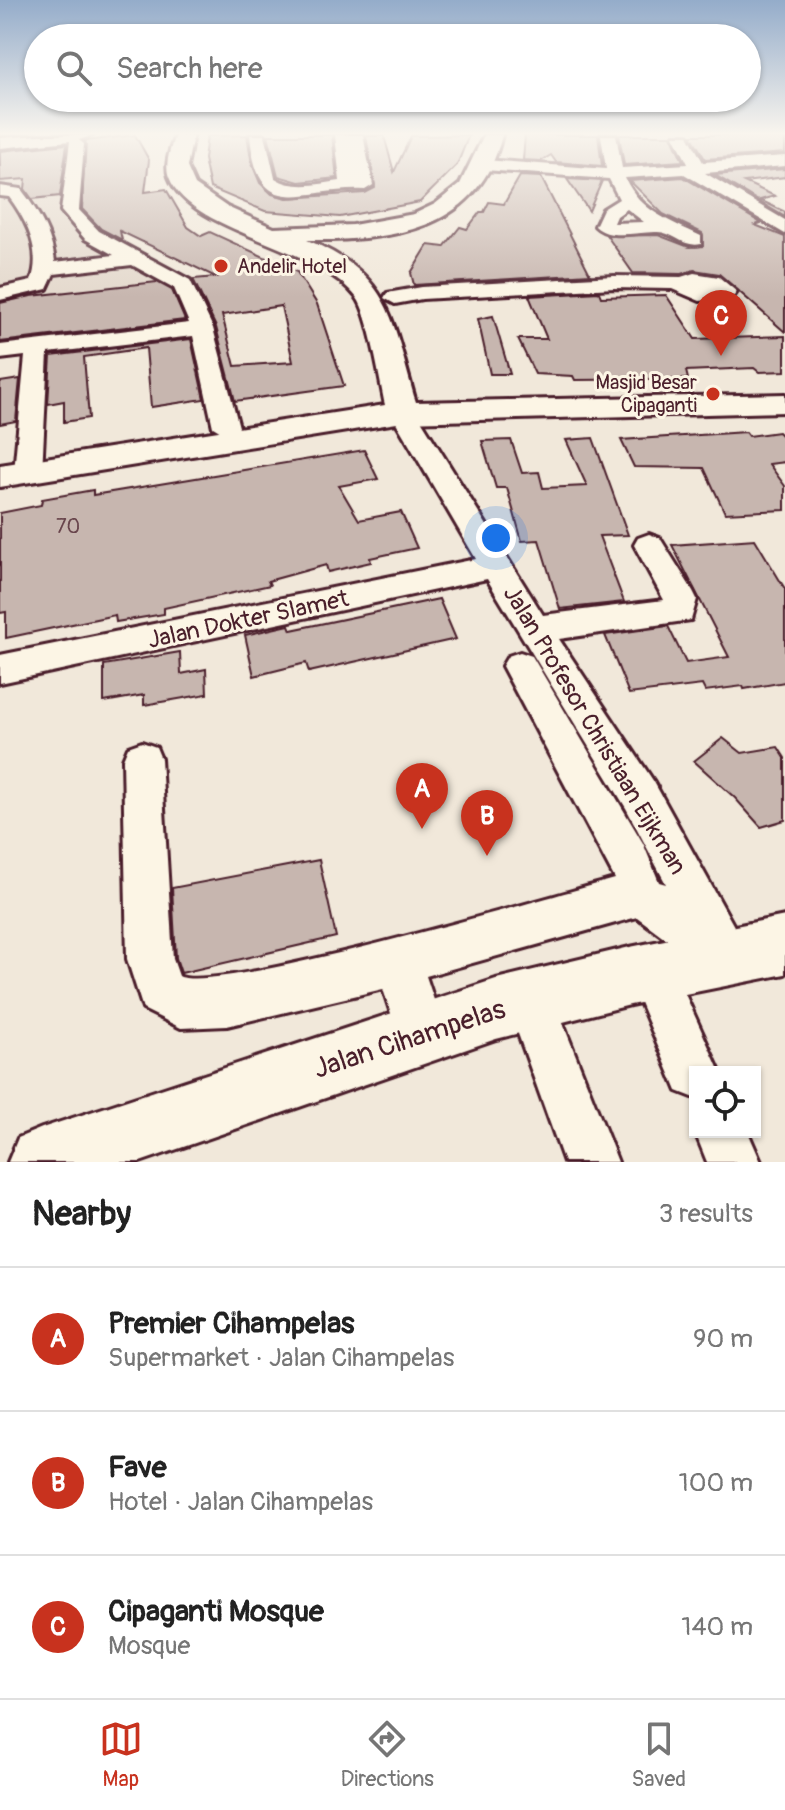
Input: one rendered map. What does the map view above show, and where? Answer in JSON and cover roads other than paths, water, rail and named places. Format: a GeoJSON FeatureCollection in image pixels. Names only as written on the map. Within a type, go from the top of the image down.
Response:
{"type":"FeatureCollection","features":[{"type":"Feature","properties":{"kind":"main road"},"geometry":{"type":"LineString","coordinates":[[186,189],[221,212],[320,255],[377,287],[390,227]]}},
{"type":"Feature","properties":{"kind":"main road"},"geometry":{"type":"LineString","coordinates":[[269,232],[320,234],[390,227],[424,219],[466,189]]}},
{"type":"Feature","properties":{"kind":"main road","name":"Jalan Profesor Christiaan Eijkman"},"geometry":{"type":"LineString","coordinates":[[377,287],[403,412]]}},
{"type":"Feature","properties":{"kind":"main road"},"geometry":{"type":"LineString","coordinates":[[14,474],[403,412],[779,406]]}},
{"type":"Feature","properties":{"kind":"main road","name":"Jalan Cihampelas"},"geometry":{"type":"LineString","coordinates":[[42,1162],[420,1033],[530,1000],[650,971],[756,951]]}},
{"type":"Feature","properties":{"kind":"street"},"geometry":{"type":"LineString","coordinates":[[73,189],[70,211],[92,235],[131,259],[180,280],[202,328],[226,427]]}},
{"type":"Feature","properties":{"kind":"street"},"geometry":{"type":"LineString","coordinates":[[281,189],[306,189]]}},
{"type":"Feature","properties":{"kind":"street"},"geometry":{"type":"LineString","coordinates":[[621,189],[626,202],[694,240]]}},
{"type":"Feature","properties":{"kind":"street"},"geometry":{"type":"LineString","coordinates":[[724,189],[785,228]]}},
{"type":"Feature","properties":{"kind":"street"},"geometry":{"type":"LineString","coordinates":[[0,191],[15,193],[35,217],[42,242],[43,269],[40,285],[0,294]]}},
{"type":"Feature","properties":{"kind":"street"},"geometry":{"type":"LineString","coordinates":[[626,202],[609,213],[604,226],[616,229],[665,226]]}},
{"type":"Feature","properties":{"kind":"street"},"geometry":{"type":"LineString","coordinates":[[43,269],[131,259]]}},
{"type":"Feature","properties":{"kind":"street"},"geometry":{"type":"LineString","coordinates":[[377,287],[429,295],[614,282],[680,283]]}},
{"type":"Feature","properties":{"kind":"street"},"geometry":{"type":"LineString","coordinates":[[0,352],[202,328]]}},
{"type":"Feature","properties":{"kind":"street"},"geometry":{"type":"LineString","coordinates":[[14,474],[37,347]]}},
{"type":"Feature","properties":{"kind":"street","name":"Jalan Profesor Christiaan Eijkman"},"geometry":{"type":"LineString","coordinates":[[403,412],[495,566],[525,656],[640,795],[756,951]]}},
{"type":"Feature","properties":{"kind":"street"},"geometry":{"type":"LineString","coordinates":[[637,895],[637,876],[525,656],[679,611],[681,599],[649,545]]}},
{"type":"Feature","properties":{"kind":"street","name":"Jalan Dokter Slamet"},"geometry":{"type":"LineString","coordinates":[[0,669],[495,566]]}},
{"type":"Feature","properties":{"kind":"street"},"geometry":{"type":"LineString","coordinates":[[142,759],[150,959],[160,992],[181,1004],[227,1002],[398,961],[637,895],[756,951]]}},
{"type":"Feature","properties":{"kind":"street"},"geometry":{"type":"LineString","coordinates":[[398,961],[420,1033]]}},
{"type":"Feature","properties":{"kind":"street"},"geometry":{"type":"LineString","coordinates":[[650,971],[692,1066]]}},
{"type":"Feature","properties":{"kind":"street"},"geometry":{"type":"LineString","coordinates":[[530,1000],[591,1162]]}},
{"type":"Feature","properties":{"kind":"street"},"geometry":{"type":"LineString","coordinates":[[724,1138],[734,1162]]}},
{"type":"Feature","properties":{"kind":"place","name":"Andelir Hotel"},"geometry":{"type":"Point","coordinates":[221,266]}},
{"type":"Feature","properties":{"kind":"place","name":"Cipaganti Mosque"},"geometry":{"type":"Point","coordinates":[721,356]}},
{"type":"Feature","properties":{"kind":"place","name":"Masjid Besar Cipaganti"},"geometry":{"type":"Point","coordinates":[713,394]}},
{"type":"Feature","properties":{"kind":"place","name":"Premier Cihampelas"},"geometry":{"type":"Point","coordinates":[422,829]}},
{"type":"Feature","properties":{"kind":"place","name":"Fave"},"geometry":{"type":"Point","coordinates":[487,856]}}]}
